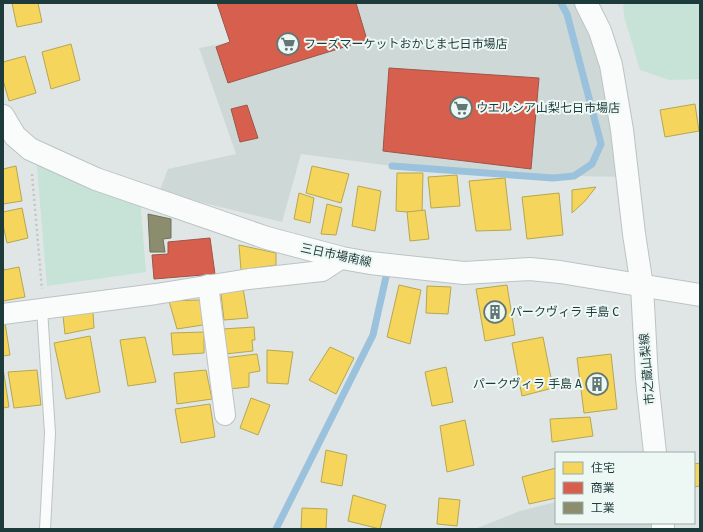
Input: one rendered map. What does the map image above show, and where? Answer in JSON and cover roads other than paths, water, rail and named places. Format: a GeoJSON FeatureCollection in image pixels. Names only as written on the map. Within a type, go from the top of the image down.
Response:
{"type":"FeatureCollection","features":[{"type":"Feature","properties":{"kind":"main road","name":"市之蔵山梨線"},"geometry":{"type":"LineString","coordinates":[[586,3],[600,31],[611,65],[622,130],[634,234],[642,286],[647,379],[656,452]]}},
{"type":"Feature","properties":{"kind":"main road"},"geometry":{"type":"LineString","coordinates":[[3,116],[16,142]]}},
{"type":"Feature","properties":{"kind":"main road","name":"三日市場南線"},"geometry":{"type":"LineString","coordinates":[[16,142],[103,181],[266,238],[342,258],[370,263],[464,273],[530,269],[552,271],[700,295]]}},
{"type":"Feature","properties":{"kind":"street"},"geometry":{"type":"LineString","coordinates":[[3,314],[42,300],[148,295],[208,285],[322,271],[342,258]]}},
{"type":"Feature","properties":{"kind":"street"},"geometry":{"type":"LineString","coordinates":[[208,285],[225,415]]}},
{"type":"Feature","properties":{"kind":"lane"},"geometry":{"type":"LineString","coordinates":[[42,300],[50,432],[45,529]]}},
{"type":"Feature","properties":{"kind":"waterway"},"geometry":{"type":"LineString","coordinates":[[392,166],[553,178],[574,176],[592,164],[601,144],[567,14],[561,3]]}},
{"type":"Feature","properties":{"kind":"waterway"},"geometry":{"type":"LineString","coordinates":[[276,529],[373,335],[388,268]]}},
{"type":"Feature","properties":{"kind":"place","name":"フーズマーケットおかじま七日市場店"},"geometry":{"type":"Point","coordinates":[288,44]}},
{"type":"Feature","properties":{"kind":"place","name":"ウエルシア山梨七日市場店"},"geometry":{"type":"Point","coordinates":[461,108]}},
{"type":"Feature","properties":{"kind":"place","name":"パークヴィラ 手島 C"},"geometry":{"type":"Point","coordinates":[495,312]}},
{"type":"Feature","properties":{"kind":"place","name":"パークヴィラ 手島 A"},"geometry":{"type":"Point","coordinates":[597,384]}}]}
